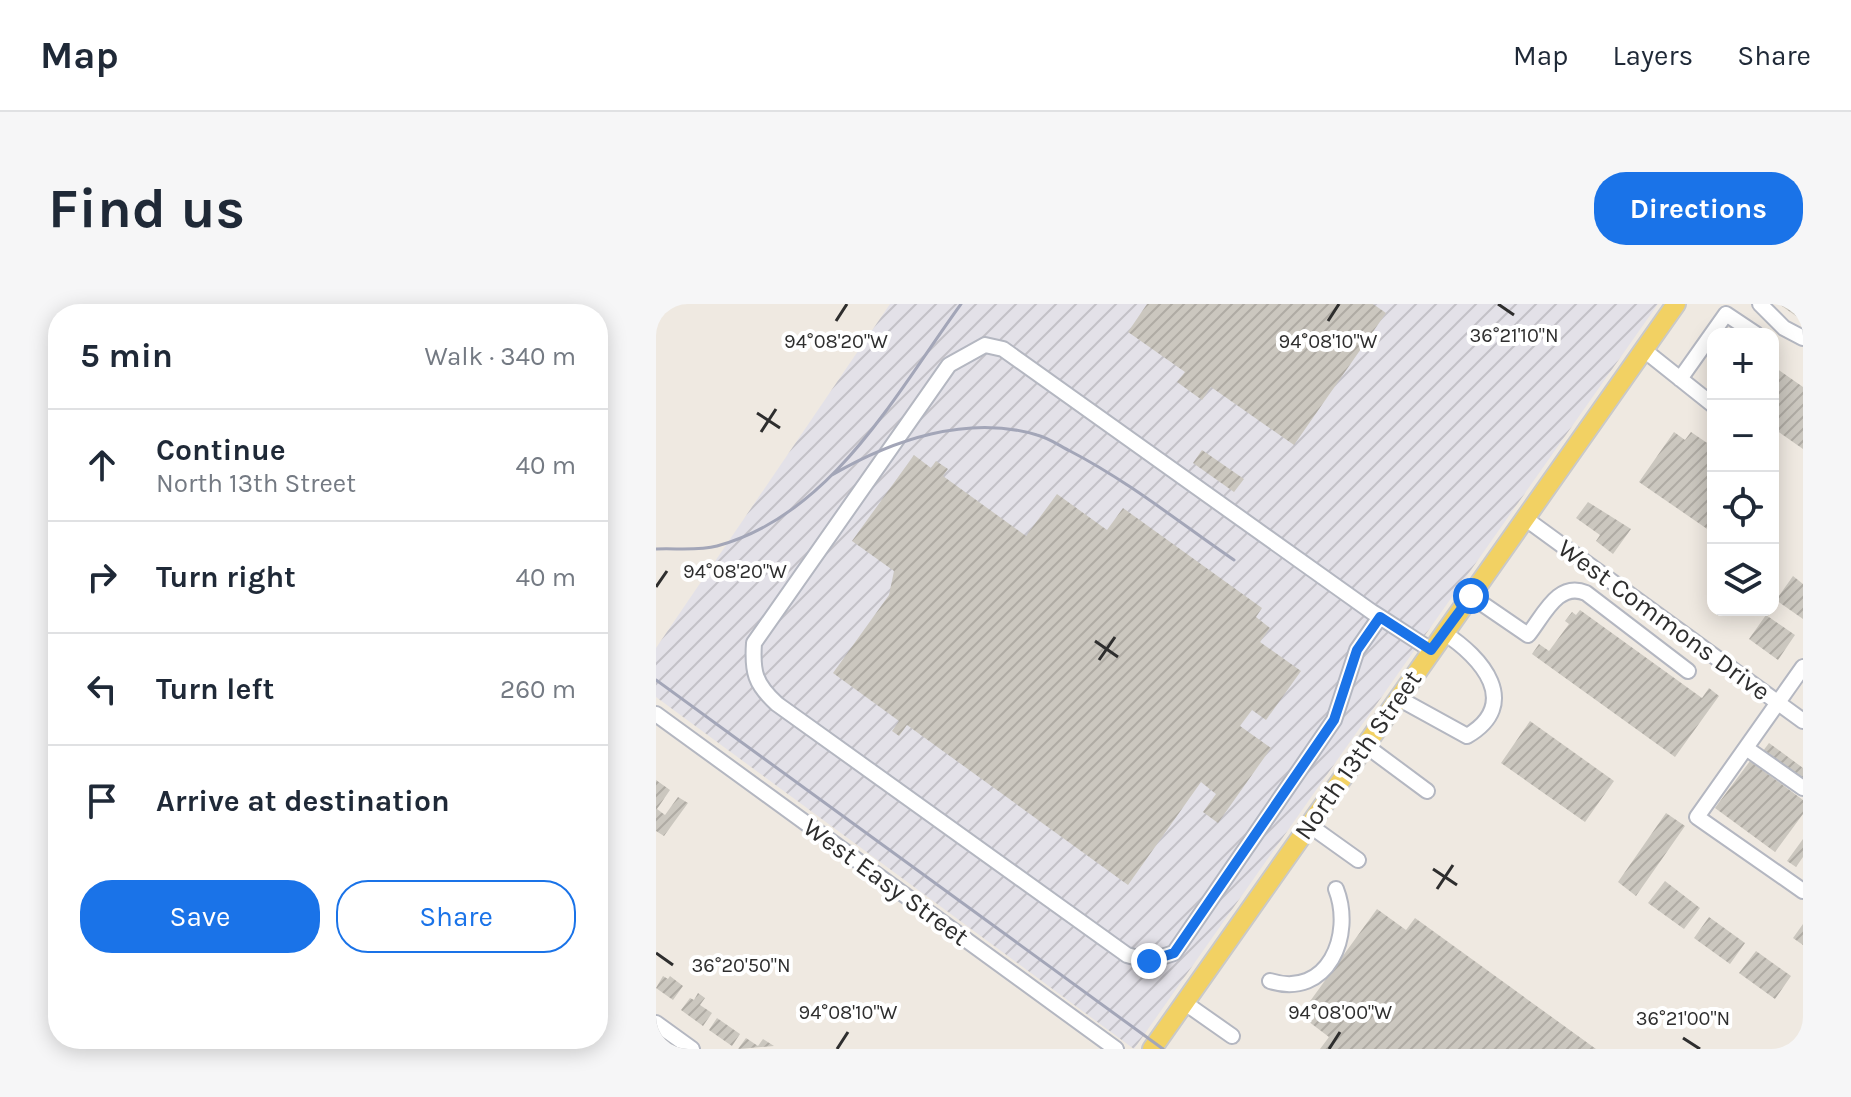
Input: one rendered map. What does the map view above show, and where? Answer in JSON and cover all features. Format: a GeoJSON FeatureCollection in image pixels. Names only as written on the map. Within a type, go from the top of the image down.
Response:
{"type":"FeatureCollection","features":[{"type":"Feature","properties":{"kind":"main road","name":"North 13th Street"},"geometry":{"type":"LineString","coordinates":[[1152,1049],[1676,304]]}},
{"type":"Feature","properties":{"kind":"street"},"geometry":{"type":"LineString","coordinates":[[1760,304],[1784,328],[1803,338]]}},
{"type":"Feature","properties":{"kind":"street"},"geometry":{"type":"LineString","coordinates":[[1716,328],[1726,314],[1745,328]]}},
{"type":"Feature","properties":{"kind":"street"},"geometry":{"type":"LineString","coordinates":[[1680,379],[1707,341]]}},
{"type":"Feature","properties":{"kind":"street"},"geometry":{"type":"LineString","coordinates":[[1380,617],[1357,650],[1334,720],[1174,953],[1149,961],[1127,955],[777,704],[758,686],[752,669],[754,643],[949,365],[985,345],[1003,349],[1431,650]]}},
{"type":"Feature","properties":{"kind":"street"},"geometry":{"type":"LineString","coordinates":[[1644,350],[1707,401]]}},
{"type":"Feature","properties":{"kind":"street","name":"West Commons Drive"},"geometry":{"type":"LineString","coordinates":[[1526,519],[1803,721]]}},
{"type":"Feature","properties":{"kind":"street"},"geometry":{"type":"LineString","coordinates":[[1471,596],[1528,635],[1562,591],[1574,588],[1688,671]]}},
{"type":"Feature","properties":{"kind":"street"},"geometry":{"type":"LineString","coordinates":[[1634,629],[1648,609]]}},
{"type":"Feature","properties":{"kind":"street"},"geometry":{"type":"LineString","coordinates":[[1398,698],[1467,736],[1483,727],[1494,708],[1496,692],[1464,646],[1444,633]]}},
{"type":"Feature","properties":{"kind":"street"},"geometry":{"type":"LineString","coordinates":[[1803,667],[1697,817],[1803,891]]}},
{"type":"Feature","properties":{"kind":"street","name":"West Easy Street"},"geometry":{"type":"LineString","coordinates":[[656,714],[1116,1049]]}},
{"type":"Feature","properties":{"kind":"street"},"geometry":{"type":"LineString","coordinates":[[1365,745],[1427,791]]}},
{"type":"Feature","properties":{"kind":"street"},"geometry":{"type":"LineString","coordinates":[[1746,748],[1803,788]]}},
{"type":"Feature","properties":{"kind":"street"},"geometry":{"type":"LineString","coordinates":[[1309,825],[1358,860]]}},
{"type":"Feature","properties":{"kind":"street"},"geometry":{"type":"LineString","coordinates":[[1270,981],[1284,986],[1308,980],[1332,959],[1344,923],[1343,907],[1336,889]]}},
{"type":"Feature","properties":{"kind":"street"},"geometry":{"type":"LineString","coordinates":[[1185,1003],[1232,1036]]}},
{"type":"Feature","properties":{"kind":"street"},"geometry":{"type":"LineString","coordinates":[[656,1023],[692,1049]]}},
{"type":"Feature","properties":{"kind":"shaded area"},"geometry":{"type":"Polygon","coordinates":[[[890,304],[1658,304],[1134,1049],[656,697],[656,648],[890,304]]]}},
{"type":"Feature","properties":{"kind":"building"},"geometry":{"type":"Polygon","coordinates":[[[1147,304],[1373,304],[1386,313],[1294,445],[1211,387],[1202,400],[1177,382],[1185,372],[1128,332],[1147,304]]]}},
{"type":"Feature","properties":{"kind":"building"},"geometry":{"type":"Polygon","coordinates":[[[1779,304],[1803,304],[1803,321],[1779,304]]]}},
{"type":"Feature","properties":{"kind":"building"},"geometry":{"type":"Polygon","coordinates":[[[1779,370],[1803,387],[1803,449],[1779,432],[1779,370]]]}},
{"type":"Feature","properties":{"kind":"building"},"geometry":{"type":"Polygon","coordinates":[[[1674,432],[1685,440],[1691,432],[1707,443],[1707,529],[1639,482],[1674,432]]]}},
{"type":"Feature","properties":{"kind":"building"},"geometry":{"type":"Polygon","coordinates":[[[1202,450],[1244,479],[1234,492],[1193,463],[1202,450]]]}},
{"type":"Feature","properties":{"kind":"building"},"geometry":{"type":"Polygon","coordinates":[[[914,455],[931,468],[936,461],[948,469],[943,476],[1026,536],[1057,494],[1107,530],[1123,508],[1262,608],[1256,617],[1270,628],[1260,642],[1301,671],[1266,720],[1252,710],[1240,726],[1271,748],[1218,823],[1203,812],[1216,794],[1201,782],[1128,885],[907,725],[899,736],[892,731],[899,721],[833,673],[889,595],[894,571],[852,541],[914,455]]]}},
{"type":"Feature","properties":{"kind":"building"},"geometry":{"type":"Polygon","coordinates":[[[1588,502],[1631,529],[1613,554],[1596,541],[1600,535],[1576,518],[1588,502]]]}},
{"type":"Feature","properties":{"kind":"building"},"geometry":{"type":"Polygon","coordinates":[[[1793,576],[1803,584],[1803,619],[1779,602],[1779,596],[1793,576]]]}},
{"type":"Feature","properties":{"kind":"building"},"geometry":{"type":"Polygon","coordinates":[[[1580,610],[1702,698],[1709,688],[1719,696],[1675,757],[1532,654],[1539,644],[1549,651],[1569,624],[1565,621],[1572,612],[1576,615],[1580,610]]]}},
{"type":"Feature","properties":{"kind":"building"},"geometry":{"type":"Polygon","coordinates":[[[1765,616],[1795,635],[1778,660],[1749,639],[1765,616]]]}},
{"type":"Feature","properties":{"kind":"building"},"geometry":{"type":"Polygon","coordinates":[[[1530,721],[1614,781],[1585,822],[1501,763],[1530,721]]]}},
{"type":"Feature","properties":{"kind":"building"},"geometry":{"type":"Polygon","coordinates":[[[1769,743],[1803,768],[1803,780],[1763,751],[1769,743]]]}},
{"type":"Feature","properties":{"kind":"building"},"geometry":{"type":"Polygon","coordinates":[[[1750,761],[1803,800],[1803,814],[1775,852],[1715,808],[1750,761]]]}},
{"type":"Feature","properties":{"kind":"building"},"geometry":{"type":"Polygon","coordinates":[[[656,780],[670,790],[657,809],[665,815],[678,797],[688,803],[664,836],[656,831],[656,780]]]}},
{"type":"Feature","properties":{"kind":"building"},"geometry":{"type":"Polygon","coordinates":[[[1666,813],[1685,826],[1636,896],[1618,882],[1666,813]]]}},
{"type":"Feature","properties":{"kind":"building"},"geometry":{"type":"Polygon","coordinates":[[[1803,839],[1803,857],[1796,867],[1787,861],[1803,839]]]}},
{"type":"Feature","properties":{"kind":"building"},"geometry":{"type":"Polygon","coordinates":[[[1665,881],[1700,908],[1684,929],[1648,903],[1665,881]]]}},
{"type":"Feature","properties":{"kind":"building"},"geometry":{"type":"Polygon","coordinates":[[[1377,909],[1406,930],[1415,918],[1596,1049],[1320,1049],[1329,1037],[1300,1015],[1377,909]]]}},
{"type":"Feature","properties":{"kind":"building"},"geometry":{"type":"Polygon","coordinates":[[[1709,917],[1745,943],[1730,964],[1694,938],[1709,917]]]}},
{"type":"Feature","properties":{"kind":"building"},"geometry":{"type":"Polygon","coordinates":[[[1803,924],[1803,945],[1793,938],[1803,924]]]}},
{"type":"Feature","properties":{"kind":"building"},"geometry":{"type":"Polygon","coordinates":[[[1756,951],[1791,976],[1775,999],[1739,973],[1756,951]]]}},
{"type":"Feature","properties":{"kind":"building"},"geometry":{"type":"Polygon","coordinates":[[[663,976],[668,979],[670,976],[683,986],[673,1000],[656,988],[663,976]]]}},
{"type":"Feature","properties":{"kind":"building"},"geometry":{"type":"Polygon","coordinates":[[[698,993],[705,998],[700,1005],[712,1013],[703,1026],[681,1010],[698,993]]]}},
{"type":"Feature","properties":{"kind":"building"},"geometry":{"type":"Polygon","coordinates":[[[717,1018],[740,1034],[732,1046],[709,1030],[717,1018]]]}},
{"type":"Feature","properties":{"kind":"building"},"geometry":{"type":"Polygon","coordinates":[[[746,1038],[758,1046],[763,1039],[774,1046],[738,1049],[746,1038]]]}},
{"type":"Feature","properties":{"kind":"railway"},"geometry":{"type":"LineString","coordinates":[[656,549],[717,546],[758,530],[794,508],[828,479],[858,447],[961,304]]}},
{"type":"Feature","properties":{"kind":"railway"},"geometry":{"type":"LineString","coordinates":[[832,475],[880,451],[931,434],[984,427],[1011,429],[1046,438],[1091,463],[1234,560]]}},
{"type":"Feature","properties":{"kind":"railway"},"geometry":{"type":"LineString","coordinates":[[656,680],[1163,1049]]}},
{"type":"Feature","properties":{"kind":"route"},"geometry":{"type":"LineString","coordinates":[[1149,961],[1174,953],[1334,720],[1357,650],[1380,617],[1431,650],[1471,596]]}}]}
